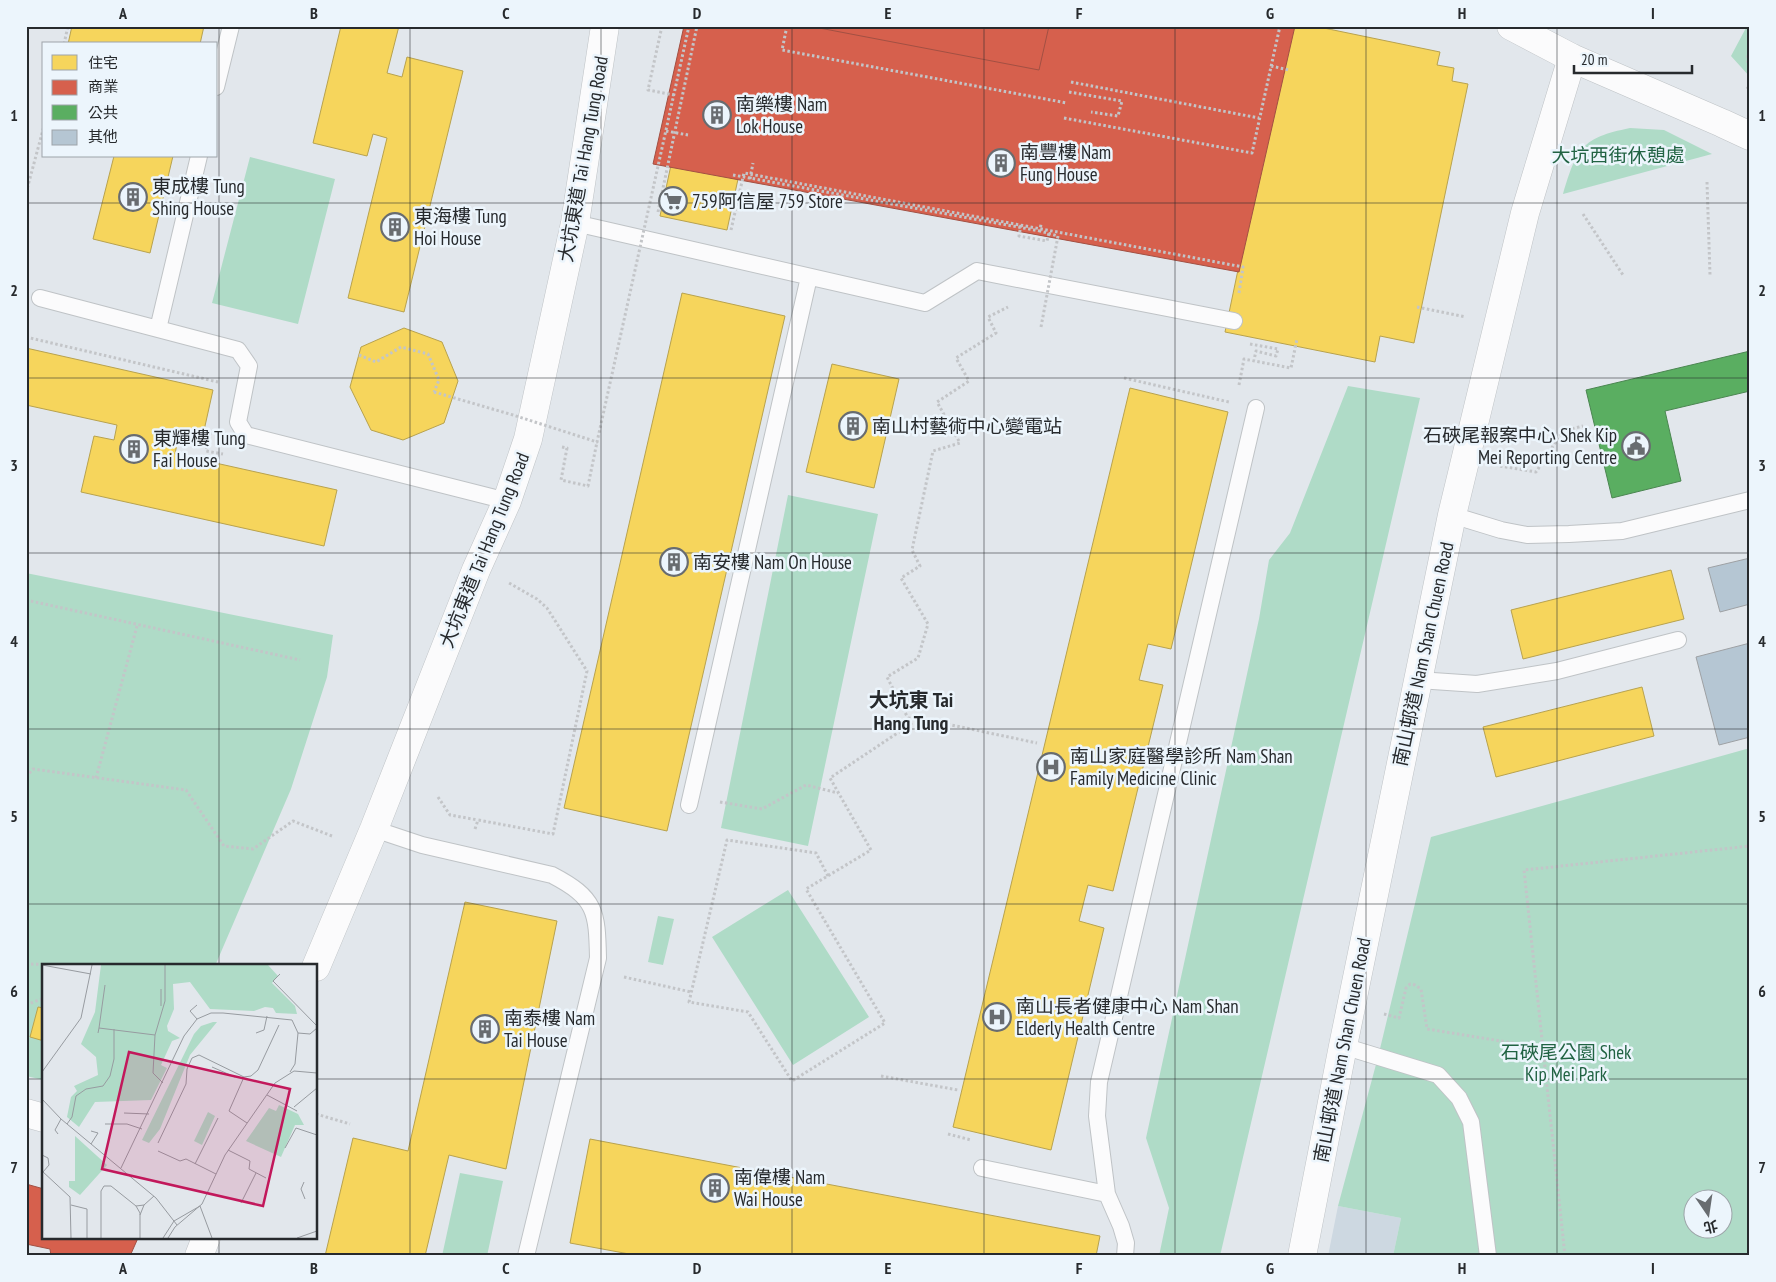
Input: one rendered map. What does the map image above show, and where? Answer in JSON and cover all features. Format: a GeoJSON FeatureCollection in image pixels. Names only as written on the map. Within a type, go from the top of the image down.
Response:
{"type":"FeatureCollection","features":[{"type":"Feature","properties":{"kind":"street","name":"大坑東道 Tai Hang Tung Road"},"geometry":{"type":"LineString","coordinates":[[317,964],[374,829],[476,570],[507,501],[528,439],[575,223],[605,26]]}},
{"type":"Feature","properties":{"kind":"street"},"geometry":{"type":"LineString","coordinates":[[1511,26],[1572,58],[1750,136]]}},
{"type":"Feature","properties":{"kind":"street","name":"南山邨道 Nam Shan Chuen Road"},"geometry":{"type":"LineString","coordinates":[[1302,1256],[1452,515],[1525,213],[1572,58]]}},
{"type":"Feature","properties":{"kind":"street"},"geometry":{"type":"LineString","coordinates":[[26,1113],[42,1117]]}},
{"type":"Feature","properties":{"kind":"street"},"geometry":{"type":"LineString","coordinates":[[199,1256],[205,1240]]}},
{"type":"Feature","properties":{"kind":"lane"},"geometry":{"type":"LineString","coordinates":[[218,79],[231,26]]}},
{"type":"Feature","properties":{"kind":"lane"},"geometry":{"type":"LineString","coordinates":[[158,329],[200,158]]}},
{"type":"Feature","properties":{"kind":"lane"},"geometry":{"type":"LineString","coordinates":[[575,223],[925,303],[978,270],[1234,321]]}},
{"type":"Feature","properties":{"kind":"lane"},"geometry":{"type":"LineString","coordinates":[[689,805],[809,277]]}},
{"type":"Feature","properties":{"kind":"lane"},"geometry":{"type":"LineString","coordinates":[[40,298],[238,350],[249,366],[238,422],[246,435],[507,501]]}},
{"type":"Feature","properties":{"kind":"lane"},"geometry":{"type":"LineString","coordinates":[[1125,1256],[1126,1243],[1122,1226],[1107,1194],[1097,1116],[1099,1082],[1256,408]]}},
{"type":"Feature","properties":{"kind":"lane"},"geometry":{"type":"LineString","coordinates":[[1452,515],[1501,530],[1527,535],[1622,531],[1750,500]]}},
{"type":"Feature","properties":{"kind":"lane"},"geometry":{"type":"LineString","coordinates":[[1418,680],[1477,684],[1557,671],[1678,640]]}},
{"type":"Feature","properties":{"kind":"lane"},"geometry":{"type":"LineString","coordinates":[[374,829],[422,845],[552,875],[581,893],[592,907],[598,931],[598,958],[526,1256]]}},
{"type":"Feature","properties":{"kind":"lane"},"geometry":{"type":"LineString","coordinates":[[1343,1046],[1438,1075],[1459,1098],[1471,1122],[1488,1256]]}},
{"type":"Feature","properties":{"kind":"lane"},"geometry":{"type":"LineString","coordinates":[[982,1168],[1107,1194]]}},
{"type":"Feature","properties":{"kind":"path"},"geometry":{"type":"LineString","coordinates":[[64,42],[68,26]]}},
{"type":"Feature","properties":{"kind":"path"},"geometry":{"type":"LineString","coordinates":[[662,26],[648,90],[674,95]]}},
{"type":"Feature","properties":{"kind":"path"},"geometry":{"type":"LineString","coordinates":[[567,448],[561,480],[588,486],[689,26]]}},
{"type":"Feature","properties":{"kind":"path"},"geometry":{"type":"LineString","coordinates":[[658,212],[697,26]]}},
{"type":"Feature","properties":{"kind":"path"},"geometry":{"type":"LineString","coordinates":[[787,26],[782,50],[1067,103]]}},
{"type":"Feature","properties":{"kind":"path"},"geometry":{"type":"LineString","coordinates":[[1064,118],[1252,153],[1280,26]]}},
{"type":"Feature","properties":{"kind":"path"},"geometry":{"type":"LineString","coordinates":[[1750,51],[1747,58],[1750,73]]}},
{"type":"Feature","properties":{"kind":"path"},"geometry":{"type":"LineString","coordinates":[[1271,66],[1289,70]]}},
{"type":"Feature","properties":{"kind":"path"},"geometry":{"type":"LineString","coordinates":[[1071,82],[1259,118]]}},
{"type":"Feature","properties":{"kind":"path"},"geometry":{"type":"LineString","coordinates":[[1069,92],[1122,101],[1118,116],[1091,112]]}},
{"type":"Feature","properties":{"kind":"path"},"geometry":{"type":"LineString","coordinates":[[666,131],[688,135]]}},
{"type":"Feature","properties":{"kind":"path"},"geometry":{"type":"LineString","coordinates":[[26,193],[42,133]]}},
{"type":"Feature","properties":{"kind":"path"},"geometry":{"type":"LineString","coordinates":[[750,179],[753,163]]}},
{"type":"Feature","properties":{"kind":"path"},"geometry":{"type":"LineString","coordinates":[[730,235],[744,173],[1243,267]]}},
{"type":"Feature","properties":{"kind":"path"},"geometry":{"type":"LineString","coordinates":[[733,175],[1040,231],[1058,236],[1041,327]]}},
{"type":"Feature","properties":{"kind":"path"},"geometry":{"type":"LineString","coordinates":[[1707,182],[1710,275]]}},
{"type":"Feature","properties":{"kind":"path"},"geometry":{"type":"LineString","coordinates":[[1583,214],[1623,275]]}},
{"type":"Feature","properties":{"kind":"path"},"geometry":{"type":"LineString","coordinates":[[1040,231],[1041,224]]}},
{"type":"Feature","properties":{"kind":"path"},"geometry":{"type":"LineString","coordinates":[[1021,225],[1019,236],[1046,241],[1049,233]]}},
{"type":"Feature","properties":{"kind":"path"},"geometry":{"type":"LineString","coordinates":[[828,876],[816,853],[726,840],[689,1002],[748,1012],[792,1081],[885,1023],[806,889],[828,876],[871,850],[830,778],[911,724],[887,677],[918,658],[928,624],[901,578],[920,566],[912,550],[933,451],[960,443],[937,402],[969,382],[956,358],[996,333],[988,318],[1014,304]]}},
{"type":"Feature","properties":{"kind":"path"},"geometry":{"type":"LineString","coordinates":[[1417,307],[1466,317]]}},
{"type":"Feature","properties":{"kind":"path"},"geometry":{"type":"LineString","coordinates":[[1044,309],[1053,311]]}},
{"type":"Feature","properties":{"kind":"path"},"geometry":{"type":"LineString","coordinates":[[1237,394],[1244,359],[1291,368],[1297,339]]}},
{"type":"Feature","properties":{"kind":"path"},"geometry":{"type":"LineString","coordinates":[[1246,343],[1278,349],[1276,356],[1256,351],[1254,360]]}},
{"type":"Feature","properties":{"kind":"path"},"geometry":{"type":"LineString","coordinates":[[358,355],[376,362],[402,347],[428,354],[439,380],[434,392],[597,442]]}},
{"type":"Feature","properties":{"kind":"path"},"geometry":{"type":"LineString","coordinates":[[1124,378],[1235,403]]}},
{"type":"Feature","properties":{"kind":"path"},"geometry":{"type":"LineString","coordinates":[[1495,464],[1536,472],[1563,431],[1583,426]]}},
{"type":"Feature","properties":{"kind":"path"},"geometry":{"type":"LineString","coordinates":[[438,798],[450,815],[554,834],[587,671],[547,608],[537,599],[503,579]]}},
{"type":"Feature","properties":{"kind":"path"},"geometry":{"type":"LineString","coordinates":[[26,600],[137,626],[300,660]]}},
{"type":"Feature","properties":{"kind":"path"},"geometry":{"type":"LineString","coordinates":[[96,778],[137,626]]}},
{"type":"Feature","properties":{"kind":"path"},"geometry":{"type":"LineString","coordinates":[[907,718],[937,722],[1037,743]]}},
{"type":"Feature","properties":{"kind":"path"},"geometry":{"type":"LineString","coordinates":[[26,777],[33,769],[186,790],[224,846],[253,849],[293,821],[332,836]]}},
{"type":"Feature","properties":{"kind":"path"},"geometry":{"type":"LineString","coordinates":[[762,810],[806,785],[838,793]]}},
{"type":"Feature","properties":{"kind":"path"},"geometry":{"type":"LineString","coordinates":[[466,856],[478,820]]}},
{"type":"Feature","properties":{"kind":"path"},"geometry":{"type":"LineString","coordinates":[[1565,1256],[1524,870],[1750,846]]}},
{"type":"Feature","properties":{"kind":"path"},"geometry":{"type":"LineString","coordinates":[[26,964],[42,964]]}},
{"type":"Feature","properties":{"kind":"path"},"geometry":{"type":"LineString","coordinates":[[618,976],[692,992]]}},
{"type":"Feature","properties":{"kind":"path"},"geometry":{"type":"LineString","coordinates":[[1382,1014],[1399,1018],[1406,988],[1410,984],[1415,985],[1421,989],[1428,1029],[1544,1048]]}},
{"type":"Feature","properties":{"kind":"path"},"geometry":{"type":"LineString","coordinates":[[26,1004],[42,999]]}},
{"type":"Feature","properties":{"kind":"path"},"geometry":{"type":"LineString","coordinates":[[881,1076],[958,1090]]}},
{"type":"Feature","properties":{"kind":"path"},"geometry":{"type":"LineString","coordinates":[[318,1115],[350,1124]]}},
{"type":"Feature","properties":{"kind":"path"},"geometry":{"type":"LineString","coordinates":[[1737,1256],[1750,1254]]}},
{"type":"Feature","properties":{"kind":"shaded area"},"geometry":{"type":"Polygon","coordinates":[[[1338,1206],[1401,1218],[1393,1256],[1328,1256],[1338,1206]]]}},
{"type":"Feature","properties":{"kind":"green space"},"geometry":{"type":"Polygon","coordinates":[[[1747,26],[1750,26],[1750,77],[1731,56],[1747,26]]]}},
{"type":"Feature","properties":{"kind":"green space","name":"大坑西街休憩處"},"geometry":{"type":"Polygon","coordinates":[[[1630,128],[1664,130],[1712,154],[1563,194],[1572,166],[1583,148],[1601,136],[1630,128]]]}},
{"type":"Feature","properties":{"kind":"green space"},"geometry":{"type":"Polygon","coordinates":[[[250,157],[335,179],[298,324],[212,303],[250,157]]]}},
{"type":"Feature","properties":{"kind":"green space"},"geometry":{"type":"Polygon","coordinates":[[[1348,386],[1420,398],[1220,1256],[1159,1256],[1169,1208],[1146,1138],[1259,619],[1269,560],[1290,533],[1348,386]]]}},
{"type":"Feature","properties":{"kind":"green space"},"geometry":{"type":"Polygon","coordinates":[[[788,495],[878,514],[808,846],[721,828],[788,495]]]}},
{"type":"Feature","properties":{"kind":"green space"},"geometry":{"type":"Polygon","coordinates":[[[26,573],[333,635],[327,677],[291,789],[216,964],[42,964],[42,1080],[26,1076],[26,573]]]}},
{"type":"Feature","properties":{"kind":"green space","name":"石硤尾公園 Shek Kip Mei Park"},"geometry":{"type":"Polygon","coordinates":[[[1750,748],[1750,1256],[1393,1256],[1401,1218],[1338,1206],[1378,1057],[1431,837],[1750,748]]]}},
{"type":"Feature","properties":{"kind":"green space"},"geometry":{"type":"Polygon","coordinates":[[[788,890],[869,1017],[793,1065],[712,937],[788,890]]]}},
{"type":"Feature","properties":{"kind":"green space"},"geometry":{"type":"Polygon","coordinates":[[[658,916],[674,919],[663,965],[648,962],[658,916]]]}},
{"type":"Feature","properties":{"kind":"green space"},"geometry":{"type":"Polygon","coordinates":[[[460,1173],[503,1181],[487,1256],[442,1256],[460,1173]]]}},
{"type":"Feature","properties":{"kind":"building: 住宅"},"geometry":{"type":"Polygon","coordinates":[[[72,26],[204,26],[200,42],[68,42],[72,26]]]}},
{"type":"Feature","properties":{"kind":"building: 住宅","name":"東海樓 Tung Hoi House"},"geometry":{"type":"Polygon","coordinates":[[[341,26],[399,26],[387,73],[402,77],[407,57],[463,71],[404,312],[348,298],[387,138],[373,134],[367,156],[313,143],[341,26]]]}},
{"type":"Feature","properties":{"kind":"building: 住宅","name":"南樂樓 Nam Lok House"},"geometry":{"type":"Polygon","coordinates":[[[701,26],[771,26],[727,230],[660,216],[701,26]]]}},
{"type":"Feature","properties":{"kind":"building: 住宅"},"geometry":{"type":"Polygon","coordinates":[[[1289,26],[1314,26],[1440,52],[1437,65],[1454,68],[1452,81],[1468,84],[1414,343],[1380,336],[1375,362],[1225,332],[1289,26]]]}},
{"type":"Feature","properties":{"kind":"building: 住宅","name":"南豐樓 Nam Fung House"},"geometry":{"type":"Polygon","coordinates":[[[763,65],[1261,160],[1240,261],[741,166],[763,65]]]}},
{"type":"Feature","properties":{"kind":"building: 住宅","name":"東成樓 Tung Shing House"},"geometry":{"type":"Polygon","coordinates":[[[113,158],[173,158],[150,253],[93,239],[113,158]]]}},
{"type":"Feature","properties":{"kind":"building: 住宅","name":"南安樓 Nam On House"},"geometry":{"type":"Polygon","coordinates":[[[682,293],[785,316],[667,831],[564,808],[682,293]]]}},
{"type":"Feature","properties":{"kind":"building: 住宅"},"geometry":{"type":"Polygon","coordinates":[[[404,328],[442,342],[458,381],[444,423],[403,440],[371,430],[350,387],[361,347],[404,328]]]}},
{"type":"Feature","properties":{"kind":"building: 住宅","name":"東輝樓 Tung Fai House"},"geometry":{"type":"Polygon","coordinates":[[[26,348],[213,390],[201,444],[178,439],[175,454],[337,490],[324,546],[81,492],[94,436],[114,440],[117,425],[26,405],[26,348]]]}},
{"type":"Feature","properties":{"kind":"building: 住宅","name":"南山村藝術中心變電站"},"geometry":{"type":"Polygon","coordinates":[[[832,364],[899,379],[874,488],[806,472],[832,364]]]}},
{"type":"Feature","properties":{"kind":"building: 住宅"},"geometry":{"type":"Polygon","coordinates":[[[1130,388],[1228,412],[1171,649],[1148,644],[1139,680],[1163,685],[1113,891],[1088,885],[1079,921],[1104,928],[1051,1150],[953,1127],[1130,388]]]}},
{"type":"Feature","properties":{"kind":"building: 住宅"},"geometry":{"type":"Polygon","coordinates":[[[1671,570],[1684,619],[1523,659],[1511,610],[1671,570]]]}},
{"type":"Feature","properties":{"kind":"building: 住宅"},"geometry":{"type":"Polygon","coordinates":[[[1642,687],[1654,736],[1496,777],[1483,727],[1642,687]]]}},
{"type":"Feature","properties":{"kind":"building: 住宅","name":"南泰樓 Nam Tai House"},"geometry":{"type":"Polygon","coordinates":[[[465,902],[557,921],[506,1169],[449,1155],[425,1256],[325,1256],[353,1138],[408,1151],[465,902]]]}},
{"type":"Feature","properties":{"kind":"building: 住宅"},"geometry":{"type":"Polygon","coordinates":[[[38,1007],[42,1008],[42,1040],[30,1037],[38,1007]]]}},
{"type":"Feature","properties":{"kind":"building: 住宅","name":"南偉樓 Nam Wai House"},"geometry":{"type":"Polygon","coordinates":[[[590,1139],[1100,1236],[1096,1256],[640,1256],[570,1243],[590,1139]]]}},
{"type":"Feature","properties":{"kind":"building: 商業"},"geometry":{"type":"Polygon","coordinates":[[[684,26],[1295,26],[1239,272],[653,164],[684,26]]]}},
{"type":"Feature","properties":{"kind":"building: 商業"},"geometry":{"type":"Polygon","coordinates":[[[809,26],[1049,26],[1039,70],[809,26]]]}},
{"type":"Feature","properties":{"kind":"building: 商業"},"geometry":{"type":"Polygon","coordinates":[[[26,1184],[42,1188],[42,1240],[137,1240],[130,1256],[51,1256],[50,1249],[26,1244],[26,1184]]]}},
{"type":"Feature","properties":{"kind":"building: 公共","name":"石硤尾報案中心 Shek Kip Mei Reporting Centre"},"geometry":{"type":"Polygon","coordinates":[[[1750,351],[1750,391],[1665,411],[1681,481],[1612,498],[1586,390],[1750,351]]]}},
{"type":"Feature","properties":{"kind":"building: 其他"},"geometry":{"type":"Polygon","coordinates":[[[1750,558],[1750,604],[1720,612],[1708,568],[1750,558]]]}},
{"type":"Feature","properties":{"kind":"building: 其他"},"geometry":{"type":"Polygon","coordinates":[[[1750,643],[1750,737],[1719,745],[1696,657],[1750,643]]]}},
{"type":"Feature","properties":{"kind":"place","name":"南樂樓 Nam Lok House"},"geometry":{"type":"Point","coordinates":[717,115]}},
{"type":"Feature","properties":{"kind":"place","name":"南豐樓 Nam Fung House"},"geometry":{"type":"Point","coordinates":[1001,163]}},
{"type":"Feature","properties":{"kind":"place","name":"東成樓 Tung Shing House"},"geometry":{"type":"Point","coordinates":[133,197]}},
{"type":"Feature","properties":{"kind":"place","name":"759阿信屋 759 Store"},"geometry":{"type":"Point","coordinates":[673,201]}},
{"type":"Feature","properties":{"kind":"place","name":"東海樓 Tung Hoi House"},"geometry":{"type":"Point","coordinates":[395,227]}},
{"type":"Feature","properties":{"kind":"place","name":"南山村藝術中心變電站"},"geometry":{"type":"Point","coordinates":[853,426]}},
{"type":"Feature","properties":{"kind":"place","name":"石硤尾報案中心 Shek Kip Mei Reporting Centre"},"geometry":{"type":"Point","coordinates":[1636,446]}},
{"type":"Feature","properties":{"kind":"place","name":"東輝樓 Tung Fai House"},"geometry":{"type":"Point","coordinates":[134,449]}},
{"type":"Feature","properties":{"kind":"place","name":"南安樓 Nam On House"},"geometry":{"type":"Point","coordinates":[674,562]}},
{"type":"Feature","properties":{"kind":"place","name":"南山家庭醫學診所 Nam Shan Family Medicine Clinic"},"geometry":{"type":"Point","coordinates":[1051,767]}},
{"type":"Feature","properties":{"kind":"place","name":"南山長者健康中心 Nam Shan Elderly Health Centre"},"geometry":{"type":"Point","coordinates":[997,1017]}},
{"type":"Feature","properties":{"kind":"place","name":"南泰樓 Nam Tai House"},"geometry":{"type":"Point","coordinates":[485,1029]}},
{"type":"Feature","properties":{"kind":"place","name":"南偉樓 Nam Wai House"},"geometry":{"type":"Point","coordinates":[715,1188]}},
{"type":"Feature","properties":{"kind":"district","name":"大坑東 Tai Hang Tung"},"geometry":{"type":"Point","coordinates":[911,712]}}]}
